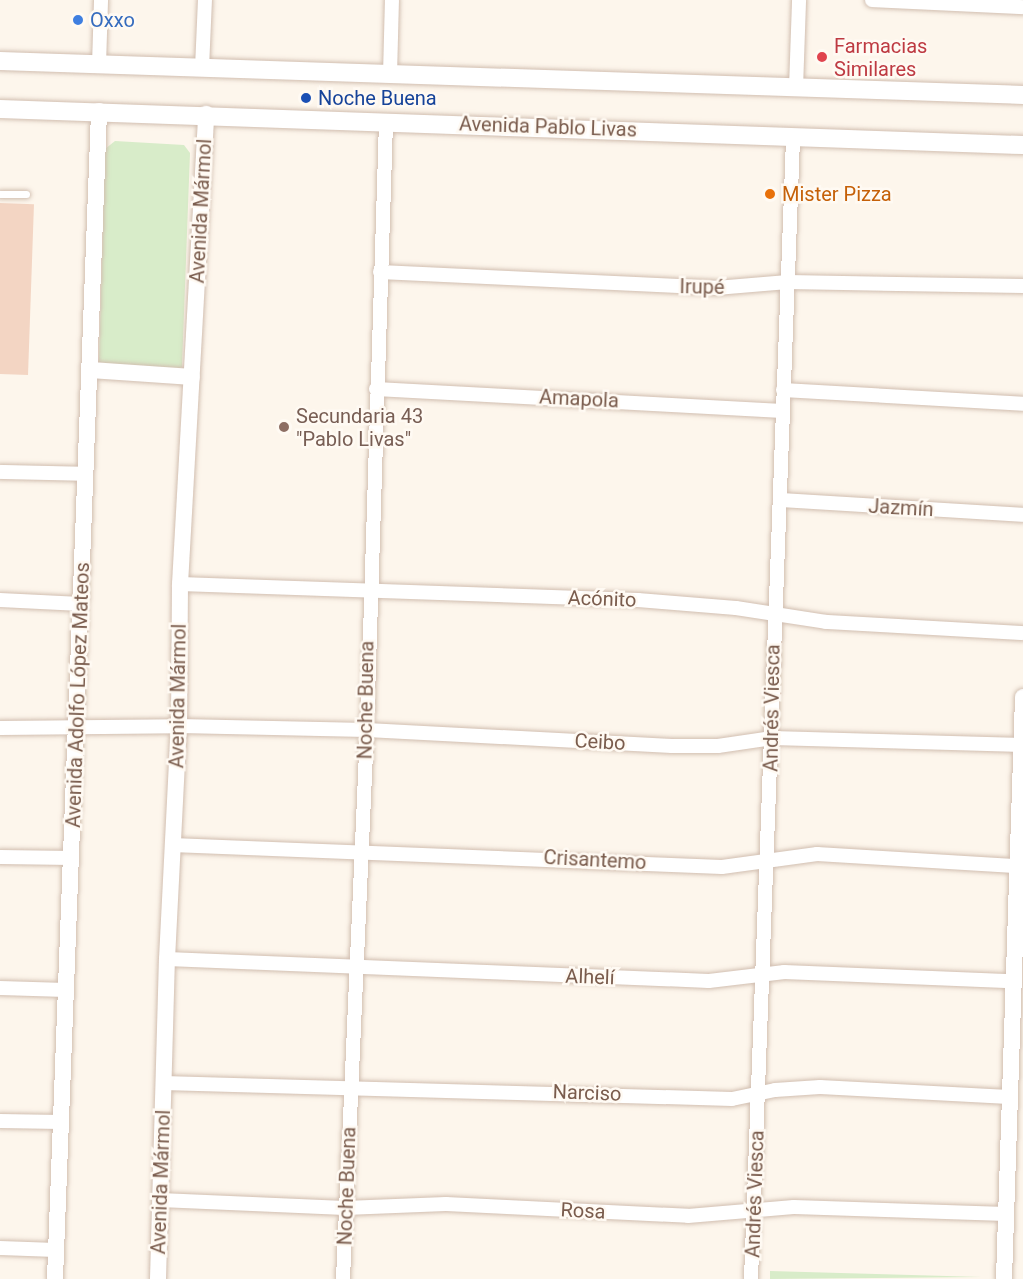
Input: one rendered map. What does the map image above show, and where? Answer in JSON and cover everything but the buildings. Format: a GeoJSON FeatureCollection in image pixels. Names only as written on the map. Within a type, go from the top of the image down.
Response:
{"type":"FeatureCollection","features":[{"type":"Feature","properties":{"kind":"main road"},"geometry":{"type":"LineString","coordinates":[[0,61],[1023,95]]}},
{"type":"Feature","properties":{"kind":"main road","name":"Avenida Pablo Livas"},"geometry":{"type":"LineString","coordinates":[[0,109],[206,114],[1023,145]]}},
{"type":"Feature","properties":{"kind":"street"},"geometry":{"type":"LineString","coordinates":[[99,64],[101,0]]}},
{"type":"Feature","properties":{"kind":"street"},"geometry":{"type":"LineString","coordinates":[[202,68],[205,0]]}},
{"type":"Feature","properties":{"kind":"street"},"geometry":{"type":"LineString","coordinates":[[390,75],[392,0]]}},
{"type":"Feature","properties":{"kind":"street"},"geometry":{"type":"LineString","coordinates":[[796,88],[799,0]]}},
{"type":"Feature","properties":{"kind":"street"},"geometry":{"type":"LineString","coordinates":[[872,0],[1023,7]]}},
{"type":"Feature","properties":{"kind":"street","name":"Avenida Adolfo López Mateos"},"geometry":{"type":"LineString","coordinates":[[55,1279],[99,111]]}},
{"type":"Feature","properties":{"kind":"street","name":"Avenida Mármol"},"geometry":{"type":"LineString","coordinates":[[158,1279],[167,959],[179,726],[180,584],[206,114]]}},
{"type":"Feature","properties":{"kind":"street","name":"Noche Buena"},"geometry":{"type":"LineString","coordinates":[[343,1279],[359,850],[367,730],[368,589],[386,121]]}},
{"type":"Feature","properties":{"kind":"street","name":"Andrés Viesca"},"geometry":{"type":"LineString","coordinates":[[751,1279],[772,738],[774,615],[794,137]]}},
{"type":"Feature","properties":{"kind":"street","name":"Irupé"},"geometry":{"type":"LineString","coordinates":[[380,272],[707,288],[788,282],[1023,286]]}},
{"type":"Feature","properties":{"kind":"street"},"geometry":{"type":"LineString","coordinates":[[91,370],[192,377]]}},
{"type":"Feature","properties":{"kind":"street","name":"Amapola"},"geometry":{"type":"LineString","coordinates":[[376,389],[782,411]]}},
{"type":"Feature","properties":{"kind":"street"},"geometry":{"type":"LineString","coordinates":[[783,390],[1023,404]]}},
{"type":"Feature","properties":{"kind":"street"},"geometry":{"type":"LineString","coordinates":[[0,472],[86,474]]}},
{"type":"Feature","properties":{"kind":"street","name":"Jazmín"},"geometry":{"type":"LineString","coordinates":[[780,500],[1023,514]]}},
{"type":"Feature","properties":{"kind":"street","name":"Acónito"},"geometry":{"type":"LineString","coordinates":[[180,584],[638,600],[856,624],[1023,633]]}},
{"type":"Feature","properties":{"kind":"street"},"geometry":{"type":"LineString","coordinates":[[0,600],[81,604]]}},
{"type":"Feature","properties":{"kind":"street"},"geometry":{"type":"LineString","coordinates":[[1004,1279],[1023,698]]}},
{"type":"Feature","properties":{"kind":"street","name":"Ceibo"},"geometry":{"type":"LineString","coordinates":[[0,728],[77,730],[179,726],[367,730],[672,746],[718,746],[772,738],[1022,745]]}},
{"type":"Feature","properties":{"kind":"street","name":"Crisantemo"},"geometry":{"type":"LineString","coordinates":[[172,845],[359,850],[722,867],[817,854],[1016,866]]}},
{"type":"Feature","properties":{"kind":"street"},"geometry":{"type":"LineString","coordinates":[[0,857],[72,858]]}},
{"type":"Feature","properties":{"kind":"street","name":"Alhelí"},"geometry":{"type":"LineString","coordinates":[[167,959],[709,981],[763,974],[1012,981]]}},
{"type":"Feature","properties":{"kind":"street"},"geometry":{"type":"LineString","coordinates":[[0,988],[66,990]]}},
{"type":"Feature","properties":{"kind":"street","name":"Narciso"},"geometry":{"type":"LineString","coordinates":[[163,1083],[350,1091],[511,1090],[732,1099],[758,1093],[820,1087],[1009,1097]]}},
{"type":"Feature","properties":{"kind":"street"},"geometry":{"type":"LineString","coordinates":[[0,1121],[62,1122]]}},
{"type":"Feature","properties":{"kind":"street","name":"Rosa"},"geometry":{"type":"LineString","coordinates":[[160,1200],[345,1208],[446,1204],[717,1216],[794,1207],[1006,1214]]}},
{"type":"Feature","properties":{"kind":"street"},"geometry":{"type":"LineString","coordinates":[[0,1248],[56,1250]]}},
{"type":"Feature","properties":{"kind":"lane"},"geometry":{"type":"LineString","coordinates":[[0,194],[26,194]]}},
{"type":"Feature","properties":{"kind":"green space"},"geometry":{"type":"Polygon","coordinates":[[[115,141],[184,145],[190,153],[182,367],[173,372],[99,362],[105,149],[115,141]]]}},
{"type":"Feature","properties":{"kind":"green space"},"geometry":{"type":"Polygon","coordinates":[[[770,1271],[982,1277],[770,1279],[770,1271]]]}},
{"type":"Feature","properties":{"kind":"place","name":"Oxxo"},"geometry":{"type":"Point","coordinates":[78,20]}},
{"type":"Feature","properties":{"kind":"place","name":"Farmacias Similares"},"geometry":{"type":"Point","coordinates":[822,57]}},
{"type":"Feature","properties":{"kind":"place","name":"Noche Buena"},"geometry":{"type":"Point","coordinates":[306,98]}},
{"type":"Feature","properties":{"kind":"place","name":"Mister Pizza"},"geometry":{"type":"Point","coordinates":[770,194]}},
{"type":"Feature","properties":{"kind":"place","name":"Secundaria 43 \"Pablo Livas\""},"geometry":{"type":"Point","coordinates":[284,427]}}]}
